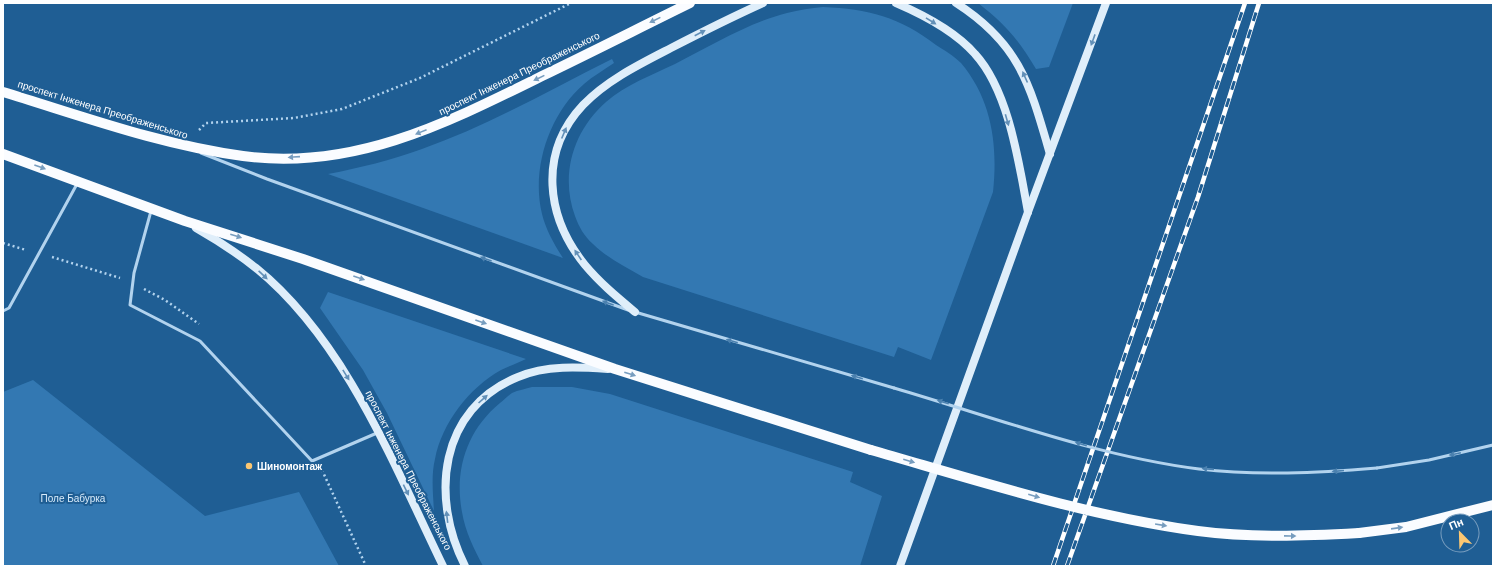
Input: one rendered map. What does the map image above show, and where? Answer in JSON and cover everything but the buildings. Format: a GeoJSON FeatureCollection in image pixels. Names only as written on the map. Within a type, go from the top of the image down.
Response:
{"type":"FeatureCollection","features":[{"type":"Feature","properties":{"kind":"main road","name":"проспект Інженера Преображенського"},"geometry":{"type":"LineString","coordinates":[[3,92],[142,135],[184,146],[245,156],[287,158],[367,150],[415,135],[470,112],[690,3]]}},
{"type":"Feature","properties":{"kind":"main road"},"geometry":{"type":"LineString","coordinates":[[635,312],[603,285],[584,264],[569,242],[560,221],[553,197],[552,177],[555,154],[566,127],[588,101],[604,87],[634,67],[728,18],[764,3]]}},
{"type":"Feature","properties":{"kind":"main road"},"geometry":{"type":"LineString","coordinates":[[896,3],[918,13],[957,37],[976,54],[990,76],[1004,108],[1016,148],[1028,212]]}},
{"type":"Feature","properties":{"kind":"main road"},"geometry":{"type":"LineString","coordinates":[[956,3],[971,13],[992,31],[1010,50],[1025,75],[1037,107],[1050,154]]}},
{"type":"Feature","properties":{"kind":"main road"},"geometry":{"type":"LineString","coordinates":[[900,566],[1028,212],[1106,3]]}},
{"type":"Feature","properties":{"kind":"main road","name":"проспект Інженера Преображенського"},"geometry":{"type":"LineString","coordinates":[[3,154],[79,180],[185,221],[225,245],[257,269],[286,297],[317,334],[341,368],[378,432],[443,566]]}},
{"type":"Feature","properties":{"kind":"main road"},"geometry":{"type":"LineString","coordinates":[[185,221],[303,259],[615,369],[871,450],[1068,506],[1146,523],[1199,531],[1250,535],[1297,536],[1359,533],[1406,527],[1493,505]]}},
{"type":"Feature","properties":{"kind":"main road"},"geometry":{"type":"LineString","coordinates":[[465,566],[448,524],[446,475],[450,449],[460,425],[473,407],[493,390],[518,376],[552,369],[577,367],[615,369]]}},
{"type":"Feature","properties":{"kind":"lane"},"geometry":{"type":"LineString","coordinates":[[184,146],[267,179],[635,312],[1087,446],[1156,462],[1199,469],[1267,474],[1328,472],[1377,468],[1429,460],[1493,445]]}},
{"type":"Feature","properties":{"kind":"lane"},"geometry":{"type":"LineString","coordinates":[[3,311],[9,308],[79,180]]}},
{"type":"Feature","properties":{"kind":"lane"},"geometry":{"type":"LineString","coordinates":[[152,209],[134,273],[130,305],[200,341],[312,461],[378,432]]}},
{"type":"Feature","properties":{"kind":"path"},"geometry":{"type":"LineString","coordinates":[[184,146],[206,123],[294,118],[342,109],[420,78],[571,3]]}},
{"type":"Feature","properties":{"kind":"green space"},"geometry":{"type":"Polygon","coordinates":[[[978,3],[1073,3],[1049,67],[1036,69],[1011,33],[978,3]]]}},
{"type":"Feature","properties":{"kind":"green space"},"geometry":{"type":"Polygon","coordinates":[[[823,7],[855,10],[883,16],[923,35],[961,63],[980,92],[986,108],[993,140],[993,192],[931,360],[898,347],[894,357],[643,277],[598,249],[584,235],[575,216],[569,185],[572,154],[585,126],[613,96],[648,76],[772,17],[805,9],[823,7]]]}},
{"type":"Feature","properties":{"kind":"green space"},"geometry":{"type":"Polygon","coordinates":[[[612,59],[614,63],[584,84],[572,96],[561,111],[552,126],[541,161],[539,197],[542,214],[551,237],[563,258],[328,174],[387,160],[446,140],[518,107],[612,59]]]}},
{"type":"Feature","properties":{"kind":"green space"},"geometry":{"type":"Polygon","coordinates":[[[328,292],[526,359],[501,370],[478,386],[451,420],[444,432],[434,465],[434,511],[387,413],[363,370],[320,308],[328,292]]]}},
{"type":"Feature","properties":{"kind":"green space","name":"Поле Бабурка"},"geometry":{"type":"Polygon","coordinates":[[[33,380],[205,516],[299,492],[339,566],[3,566],[3,392],[33,380]]]}},
{"type":"Feature","properties":{"kind":"green space"},"geometry":{"type":"Polygon","coordinates":[[[532,387],[572,387],[610,394],[853,472],[850,482],[882,496],[860,566],[483,566],[473,546],[463,519],[460,496],[462,466],[471,438],[489,414],[512,393],[532,387]]]}},
{"type":"Feature","properties":{"kind":"railway"},"geometry":{"type":"LineString","coordinates":[[1053,566],[1245,3]]}},
{"type":"Feature","properties":{"kind":"railway"},"geometry":{"type":"LineString","coordinates":[[1067,566],[1198,197],[1259,3]]}},
{"type":"Feature","properties":{"kind":"place","name":"Шиномонтаж"},"geometry":{"type":"Point","coordinates":[249,466]}}]}
